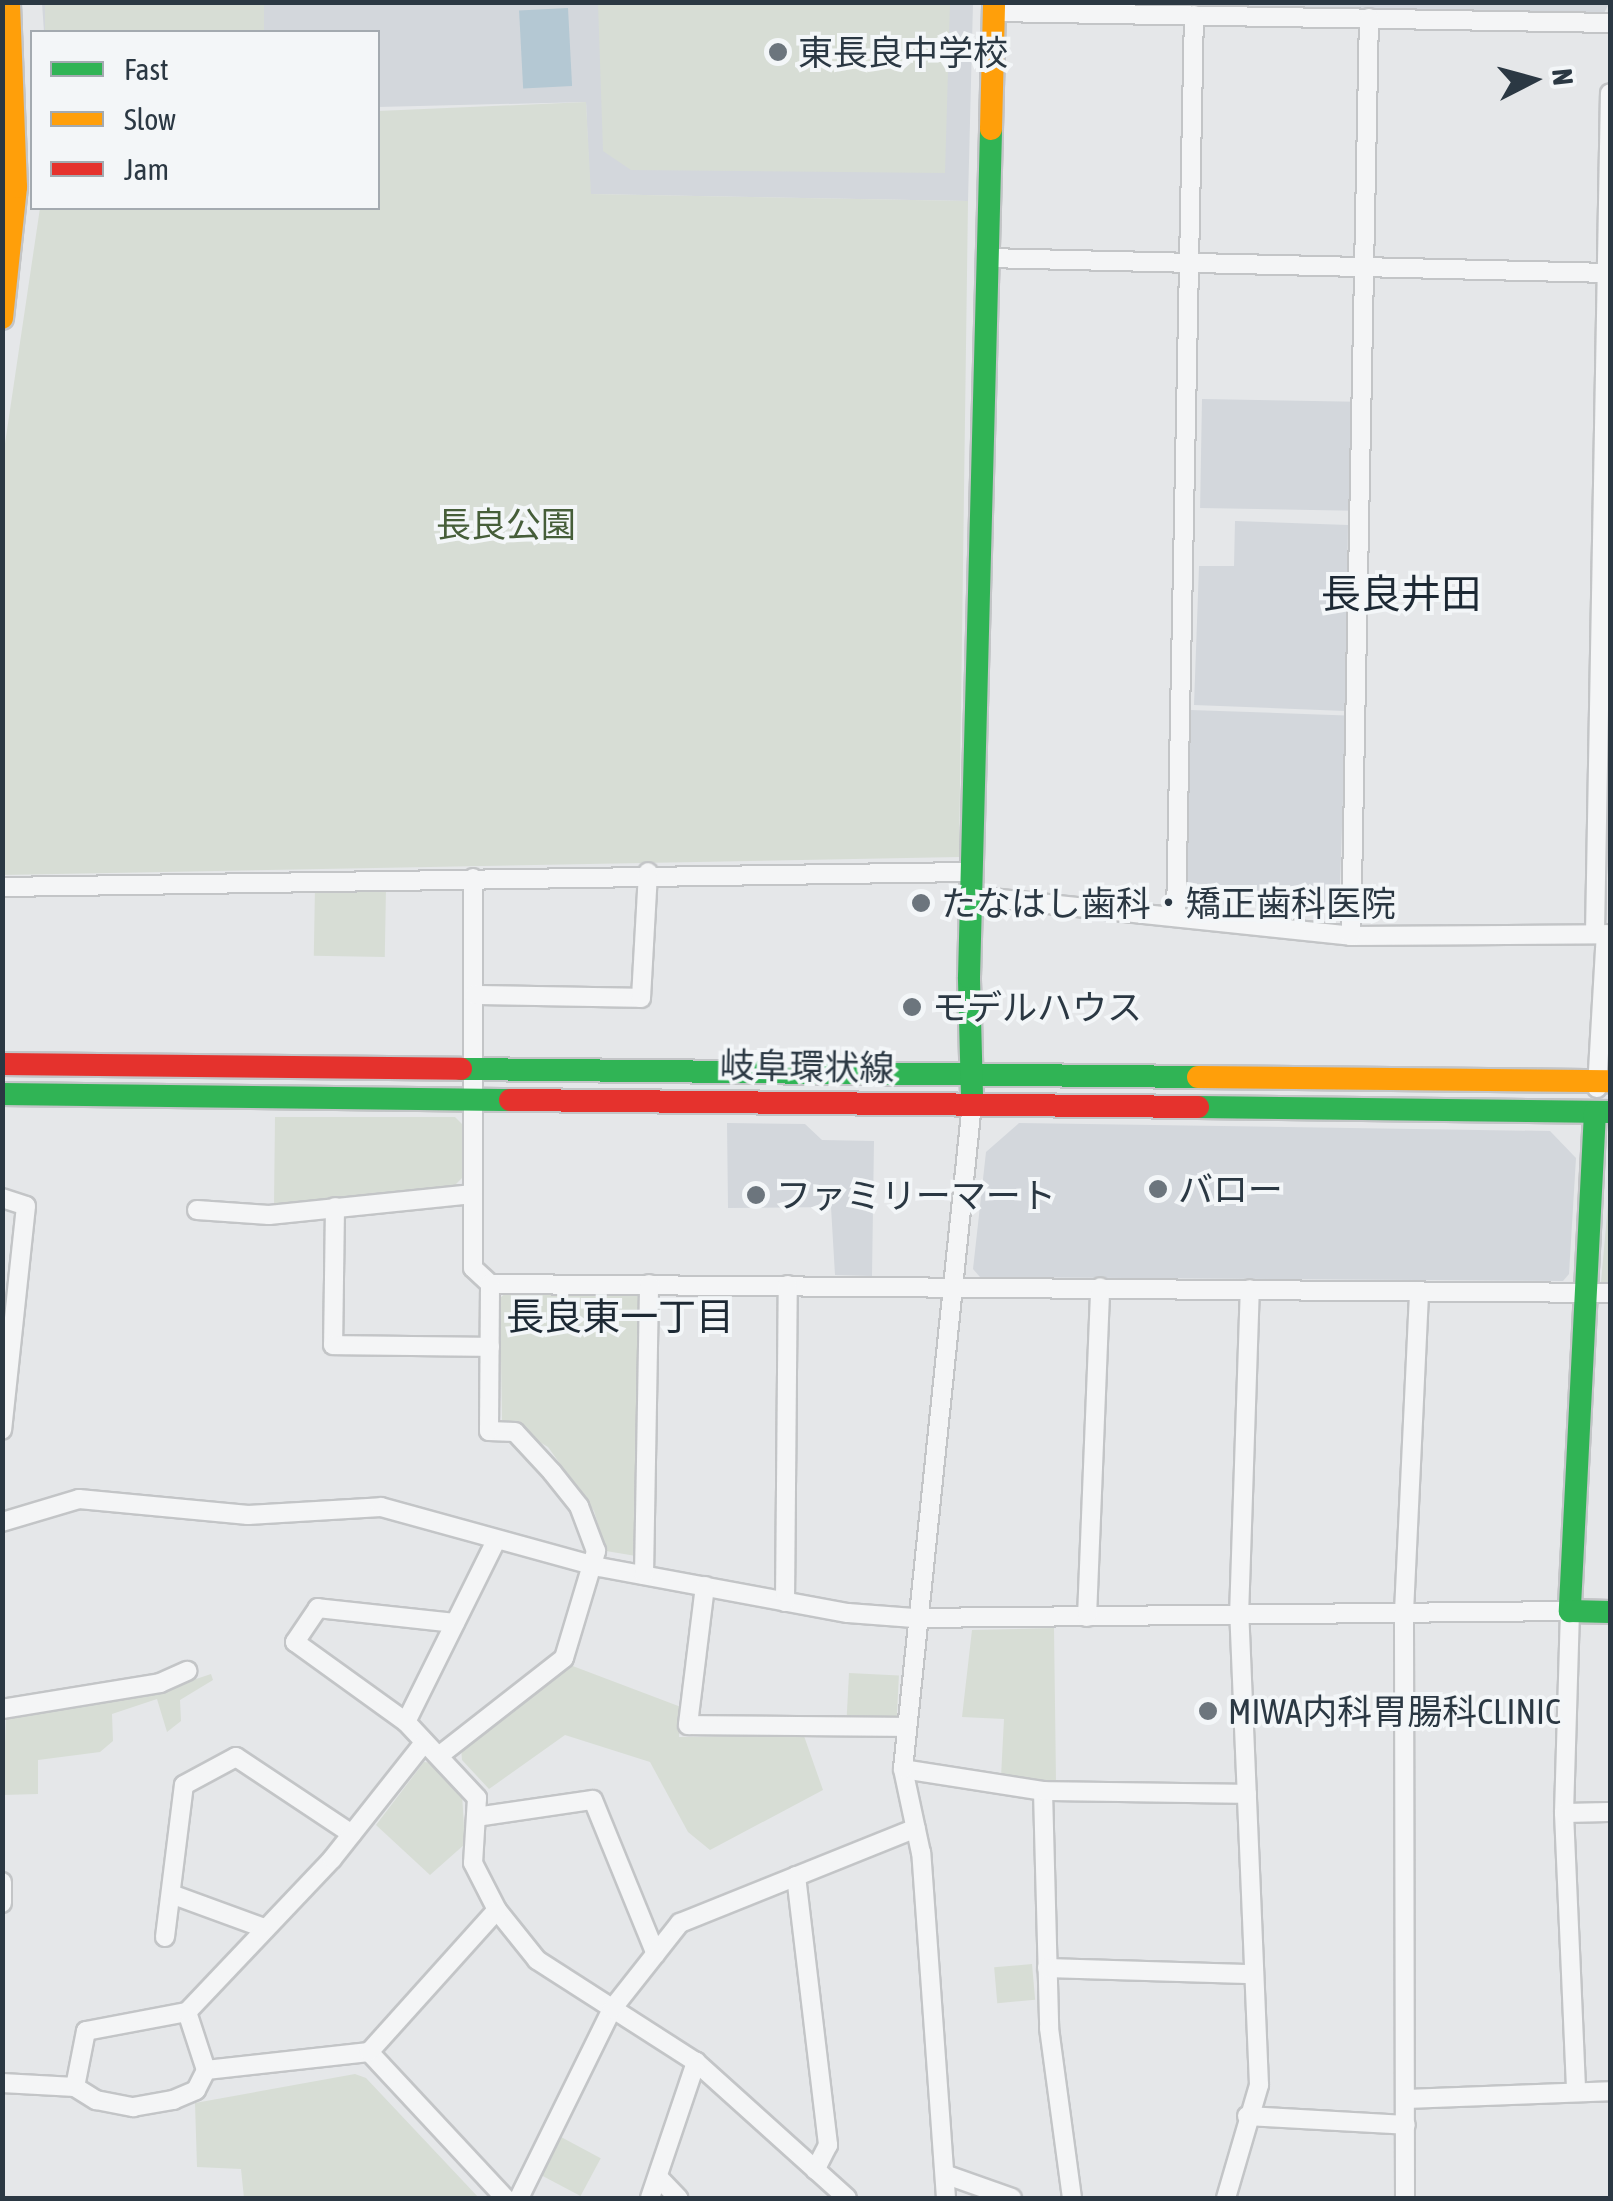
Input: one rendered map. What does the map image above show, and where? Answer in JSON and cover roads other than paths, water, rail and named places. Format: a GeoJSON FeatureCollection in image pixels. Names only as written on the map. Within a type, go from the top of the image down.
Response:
{"type":"FeatureCollection","features":[{"type":"Feature","properties":{"kind":"main road"},"geometry":{"type":"LineString","coordinates":[[2,318],[16,187],[8,2]]}},
{"type":"Feature","properties":{"kind":"main road"},"geometry":{"type":"LineString","coordinates":[[972,1104],[972,896],[994,7]]}},
{"type":"Feature","properties":{"kind":"main road","name":"岐阜環状線"},"geometry":{"type":"LineString","coordinates":[[2,1064],[476,1066],[1604,1081]]}},
{"type":"Feature","properties":{"kind":"main road","name":"岐阜環状線"},"geometry":{"type":"LineString","coordinates":[[2,1094],[476,1095],[1603,1112]]}},
{"type":"Feature","properties":{"kind":"main road"},"geometry":{"type":"LineString","coordinates":[[1603,1112],[1600,1293],[1570,1611],[1610,1612]]}},
{"type":"Feature","properties":{"kind":"street"},"geometry":{"type":"LineString","coordinates":[[994,7],[1194,16],[1610,23]]}},
{"type":"Feature","properties":{"kind":"street"},"geometry":{"type":"LineString","coordinates":[[1176,917],[1186,263],[1194,16]]}},
{"type":"Feature","properties":{"kind":"street"},"geometry":{"type":"LineString","coordinates":[[1351,936],[1369,18]]}},
{"type":"Feature","properties":{"kind":"street"},"geometry":{"type":"LineString","coordinates":[[1603,1112],[1610,93]]}},
{"type":"Feature","properties":{"kind":"street"},"geometry":{"type":"LineString","coordinates":[[987,258],[1609,273]]}},
{"type":"Feature","properties":{"kind":"street"},"geometry":{"type":"LineString","coordinates":[[2,887],[648,872],[973,872]]}},
{"type":"Feature","properties":{"kind":"street"},"geometry":{"type":"LineString","coordinates":[[474,994],[641,998],[648,872]]}},
{"type":"Feature","properties":{"kind":"street"},"geometry":{"type":"LineString","coordinates":[[473,878],[473,1268],[490,1284],[1600,1293]]}},
{"type":"Feature","properties":{"kind":"street"},"geometry":{"type":"LineString","coordinates":[[972,896],[1351,936],[1604,934]]}},
{"type":"Feature","properties":{"kind":"street"},"geometry":{"type":"LineString","coordinates":[[946,2198],[948,2175],[916,1828],[903,1770],[914,1618],[972,1104]]}},
{"type":"Feature","properties":{"kind":"street"},"geometry":{"type":"LineString","coordinates":[[197,1210],[270,1215],[473,1194]]}},
{"type":"Feature","properties":{"kind":"street"},"geometry":{"type":"LineString","coordinates":[[2,1198],[26,1206],[2,1430]]}},
{"type":"Feature","properties":{"kind":"street"},"geometry":{"type":"LineString","coordinates":[[335,1207],[333,1345],[490,1347]]}},
{"type":"Feature","properties":{"kind":"street"},"geometry":{"type":"LineString","coordinates":[[440,1755],[564,1658],[594,1565],[588,1525],[552,1472],[515,1432],[489,1431],[490,1284]]}},
{"type":"Feature","properties":{"kind":"street"},"geometry":{"type":"LineString","coordinates":[[644,1574],[649,1284]]}},
{"type":"Feature","properties":{"kind":"street"},"geometry":{"type":"LineString","coordinates":[[786,1602],[788,1285]]}},
{"type":"Feature","properties":{"kind":"street"},"geometry":{"type":"LineString","coordinates":[[1086,1616],[1100,1288]]}},
{"type":"Feature","properties":{"kind":"street"},"geometry":{"type":"LineString","coordinates":[[1226,2198],[1247,2116],[1259,2086],[1240,1616],[1250,1289]]}},
{"type":"Feature","properties":{"kind":"street"},"geometry":{"type":"LineString","coordinates":[[1405,2198],[1404,1612],[1419,1291]]}},
{"type":"Feature","properties":{"kind":"street"},"geometry":{"type":"LineString","coordinates":[[2,1522],[78,1499],[248,1515],[381,1507],[594,1565],[786,1602],[914,1618],[1570,1611],[1564,1812],[1576,2092]]}},
{"type":"Feature","properties":{"kind":"street"},"geometry":{"type":"LineString","coordinates":[[406,1722],[496,1541]]}},
{"type":"Feature","properties":{"kind":"street"},"geometry":{"type":"LineString","coordinates":[[706,1586],[688,1726],[906,1727]]}},
{"type":"Feature","properties":{"kind":"street"},"geometry":{"type":"LineString","coordinates":[[456,1623],[318,1608],[295,1642],[406,1722],[477,1798],[473,1863],[497,1910],[538,1960],[696,2062],[847,2198]]}},
{"type":"Feature","properties":{"kind":"street"},"geometry":{"type":"LineString","coordinates":[[2,1694],[3,1709],[160,1683],[187,1671]]}},
{"type":"Feature","properties":{"kind":"street"},"geometry":{"type":"LineString","coordinates":[[75,2087],[86,2031],[187,2012],[352,1834],[424,1742]]}},
{"type":"Feature","properties":{"kind":"street"},"geometry":{"type":"LineString","coordinates":[[165,1937],[184,1785],[236,1757],[352,1834]]}},
{"type":"Feature","properties":{"kind":"street"},"geometry":{"type":"LineString","coordinates":[[903,1770],[1042,1792],[1247,1794]]}},
{"type":"Feature","properties":{"kind":"street"},"geometry":{"type":"LineString","coordinates":[[1042,1792],[1048,1968],[1072,2198]]}},
{"type":"Feature","properties":{"kind":"street"},"geometry":{"type":"LineString","coordinates":[[476,1817],[593,1800],[656,1954]]}},
{"type":"Feature","properties":{"kind":"street"},"geometry":{"type":"LineString","coordinates":[[1564,1812],[1610,1812]]}},
{"type":"Feature","properties":{"kind":"street"},"geometry":{"type":"LineString","coordinates":[[519,2198],[612,2009],[680,1923],[916,1828]]}},
{"type":"Feature","properties":{"kind":"street"},"geometry":{"type":"LineString","coordinates":[[796,1876],[828,2145],[815,2170]]}},
{"type":"Feature","properties":{"kind":"street"},"geometry":{"type":"LineString","coordinates":[[2,1882],[2,1903]]}},
{"type":"Feature","properties":{"kind":"street"},"geometry":{"type":"LineString","coordinates":[[170,1894],[264,1928]]}},
{"type":"Feature","properties":{"kind":"street"},"geometry":{"type":"LineString","coordinates":[[206,2070],[369,2052],[497,1910]]}},
{"type":"Feature","properties":{"kind":"street"},"geometry":{"type":"LineString","coordinates":[[1048,1968],[1254,1974]]}},
{"type":"Feature","properties":{"kind":"street"},"geometry":{"type":"LineString","coordinates":[[2,2082],[75,2087],[96,2100],[133,2107],[196,2090],[206,2070],[187,2012]]}},
{"type":"Feature","properties":{"kind":"street"},"geometry":{"type":"LineString","coordinates":[[369,2052],[505,2198]]}},
{"type":"Feature","properties":{"kind":"street"},"geometry":{"type":"LineString","coordinates":[[650,2198],[696,2062]]}},
{"type":"Feature","properties":{"kind":"street"},"geometry":{"type":"LineString","coordinates":[[1406,2099],[1610,2091]]}},
{"type":"Feature","properties":{"kind":"street"},"geometry":{"type":"LineString","coordinates":[[1247,2116],[1406,2125]]}},
{"type":"Feature","properties":{"kind":"street"},"geometry":{"type":"LineString","coordinates":[[948,2175],[1012,2198]]}},
{"type":"Feature","properties":{"kind":"street"},"geometry":{"type":"LineString","coordinates":[[659,2178],[678,2198]]}},
{"type":"Feature","properties":{"kind":"water"},"geometry":{"type":"Polygon","coordinates":[[[568,8],[572,86],[523,88],[519,11],[568,8]]]}},
{"type":"Feature","properties":{"kind":"place","name":"東長良中学校"},"geometry":{"type":"Point","coordinates":[778,52]}},
{"type":"Feature","properties":{"kind":"place","name":"たなはし歯科・矯正歯科医院"},"geometry":{"type":"Point","coordinates":[921,903]}},
{"type":"Feature","properties":{"kind":"place","name":"モデルハウス"},"geometry":{"type":"Point","coordinates":[912,1007]}},
{"type":"Feature","properties":{"kind":"place","name":"バロー"},"geometry":{"type":"Point","coordinates":[1158,1189]}},
{"type":"Feature","properties":{"kind":"place","name":"ファミリーマート"},"geometry":{"type":"Point","coordinates":[756,1195]}},
{"type":"Feature","properties":{"kind":"place","name":"MIWA内科胃腸科CLINIC"},"geometry":{"type":"Point","coordinates":[1208,1711]}},
{"type":"Feature","properties":{"kind":"district","name":"長良井田"},"geometry":{"type":"Point","coordinates":[1401,594]}},
{"type":"Feature","properties":{"kind":"district","name":"長良東一丁目"},"geometry":{"type":"Point","coordinates":[620,1317]}},
{"type":"Feature","properties":{"kind":"park label","name":"長良公園"},"geometry":{"type":"Point","coordinates":[506,524]}}]}
